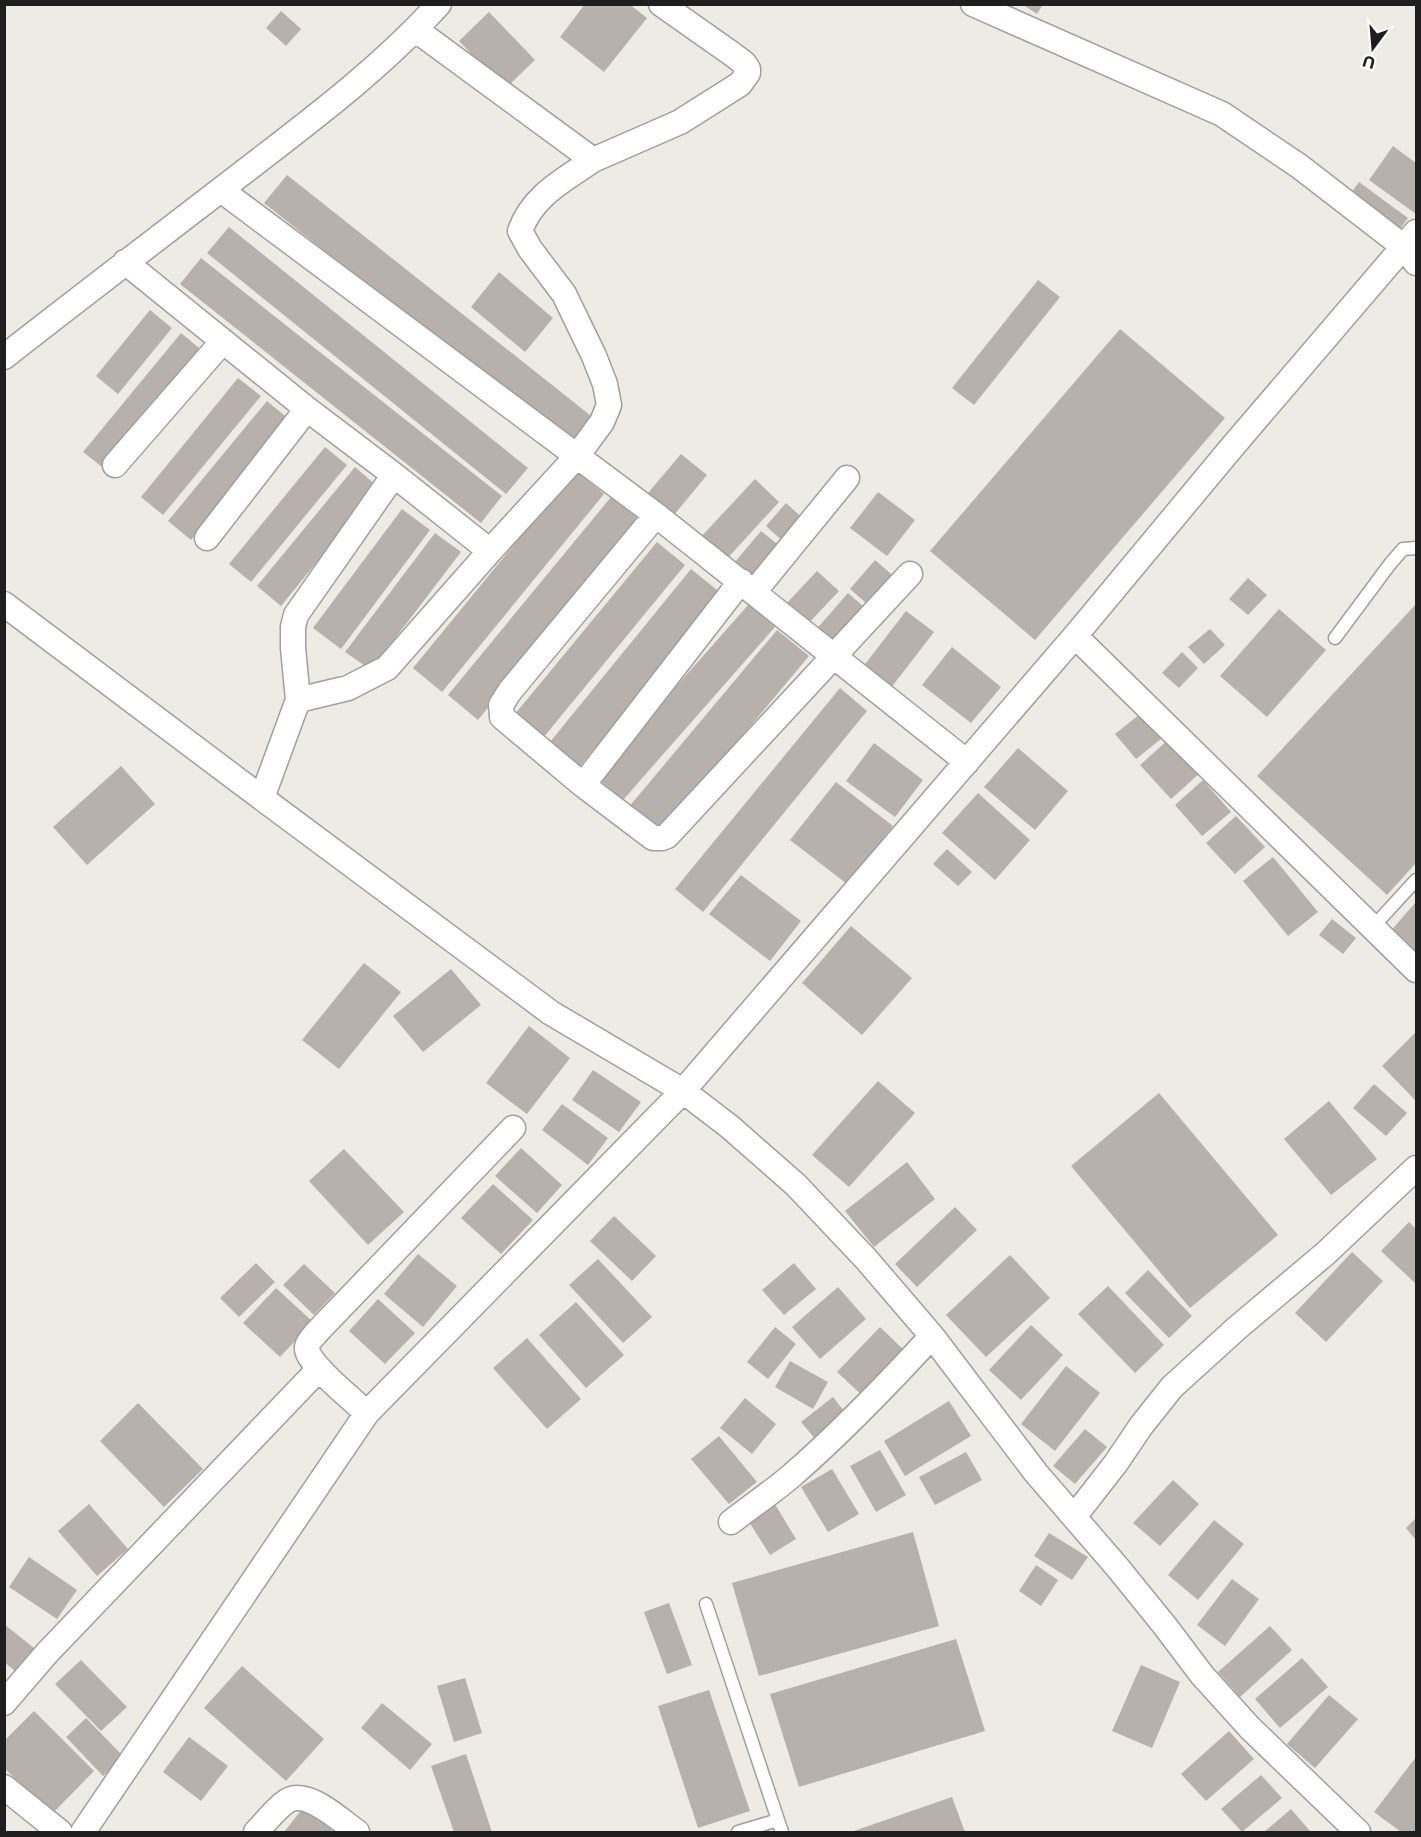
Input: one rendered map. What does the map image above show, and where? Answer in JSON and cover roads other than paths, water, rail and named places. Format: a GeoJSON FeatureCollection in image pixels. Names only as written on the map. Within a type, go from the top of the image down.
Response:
{"type":"FeatureCollection","features":[{"type":"Feature","properties":{"kind":"street"},"geometry":{"type":"LineString","coordinates":[[4,357],[328,107],[416,30],[439,4]]}},
{"type":"Feature","properties":{"kind":"street"},"geometry":{"type":"LineString","coordinates":[[298,700],[348,688],[387,668],[577,456],[602,422],[609,405],[605,384],[594,356],[564,294],[530,249],[520,231],[529,211],[545,193],[593,160],[680,122],[740,84],[748,73],[744,63],[661,4]]}},
{"type":"Feature","properties":{"kind":"street"},"geometry":{"type":"LineString","coordinates":[[83,1833],[367,1413],[682,1091],[1075,636],[1241,437],[1412,248],[1299,166],[1222,114],[973,4]]}},
{"type":"Feature","properties":{"kind":"street"},"geometry":{"type":"LineString","coordinates":[[416,30],[593,160]]}},
{"type":"Feature","properties":{"kind":"street"},"geometry":{"type":"LineString","coordinates":[[221,190],[656,515],[967,762]]}},
{"type":"Feature","properties":{"kind":"street"},"geometry":{"type":"LineString","coordinates":[[125,262],[307,409],[490,551]]}},
{"type":"Feature","properties":{"kind":"street"},"geometry":{"type":"LineString","coordinates":[[115,465],[223,340]]}},
{"type":"Feature","properties":{"kind":"street"},"geometry":{"type":"LineString","coordinates":[[207,538],[307,409]]}},
{"type":"Feature","properties":{"kind":"street"},"geometry":{"type":"LineString","coordinates":[[262,798],[298,700],[293,648],[293,627],[296,615],[394,475]]}},
{"type":"Feature","properties":{"kind":"street"},"geometry":{"type":"LineString","coordinates":[[583,785],[748,587],[847,478]]}},
{"type":"Feature","properties":{"kind":"street"},"geometry":{"type":"LineString","coordinates":[[656,515],[510,691],[501,705],[502,717],[507,722],[652,838],[667,836],[910,574]]}},
{"type":"Feature","properties":{"kind":"street"},"geometry":{"type":"LineString","coordinates":[[4,604],[551,1013],[682,1091],[730,1127],[796,1185],[866,1259],[932,1336],[1036,1473],[1165,1626],[1210,1684],[1250,1728],[1358,1833]]}},
{"type":"Feature","properties":{"kind":"street"},"geometry":{"type":"LineString","coordinates":[[1075,636],[1416,970]]}},
{"type":"Feature","properties":{"kind":"street"},"geometry":{"type":"LineString","coordinates":[[367,1413],[319,1369],[306,1349],[310,1341],[513,1128]]}},
{"type":"Feature","properties":{"kind":"street"},"geometry":{"type":"LineString","coordinates":[[1074,1517],[1172,1387],[1237,1328],[1326,1253],[1416,1168]]}},
{"type":"Feature","properties":{"kind":"street"},"geometry":{"type":"LineString","coordinates":[[731,1522],[789,1477],[824,1446],[882,1391],[932,1336]]}},
{"type":"Feature","properties":{"kind":"street"},"geometry":{"type":"LineString","coordinates":[[4,1703],[47,1653],[319,1369]]}},
{"type":"Feature","properties":{"kind":"street"},"geometry":{"type":"LineString","coordinates":[[4,1787],[60,1833]]}},
{"type":"Feature","properties":{"kind":"street"},"geometry":{"type":"LineString","coordinates":[[256,1833],[288,1800],[301,1798],[314,1801],[357,1833]]}},
{"type":"Feature","properties":{"kind":"lane"},"geometry":{"type":"LineString","coordinates":[[1335,638],[1403,549],[1416,548]]}},
{"type":"Feature","properties":{"kind":"lane"},"geometry":{"type":"LineString","coordinates":[[1372,928],[1416,880]]}},
{"type":"Feature","properties":{"kind":"lane"},"geometry":{"type":"LineString","coordinates":[[706,1604],[782,1833]]}},
{"type":"Feature","properties":{"kind":"lane"},"geometry":{"type":"LineString","coordinates":[[738,1833],[778,1820]]}}]}
